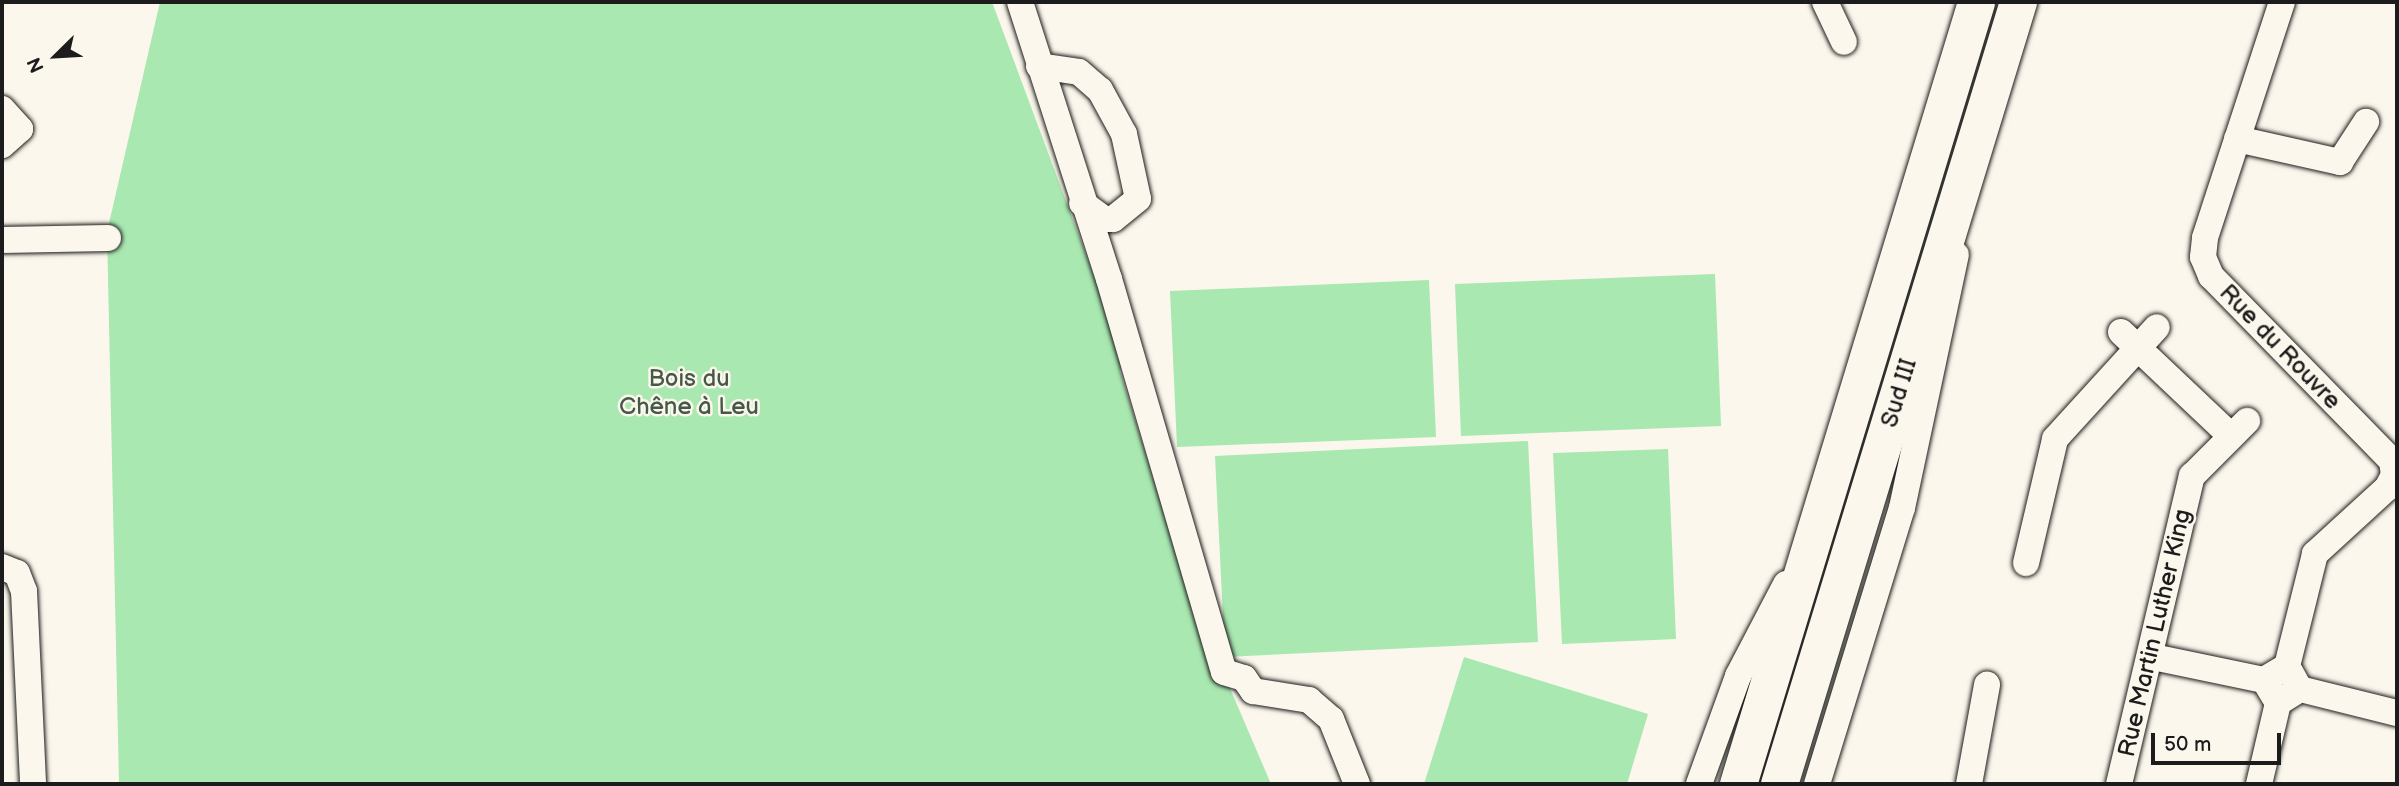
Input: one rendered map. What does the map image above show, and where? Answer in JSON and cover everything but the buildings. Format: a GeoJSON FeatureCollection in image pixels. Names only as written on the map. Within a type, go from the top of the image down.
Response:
{"type":"FeatureCollection","features":[{"type":"Feature","properties":{"kind":"highway","name":"Sud III"},"geometry":{"type":"LineString","coordinates":[[1738,784],[1976,2]]}},
{"type":"Feature","properties":{"kind":"highway","name":"Sud III"},"geometry":{"type":"LineString","coordinates":[[1779,784],[2018,2]]}},
{"type":"Feature","properties":{"kind":"street"},"geometry":{"type":"LineString","coordinates":[[1020,2],[1082,203],[1109,278],[1224,672],[1244,678],[1253,691],[1309,700],[1331,719],[1357,784]]}},
{"type":"Feature","properties":{"kind":"street"},"geometry":{"type":"LineString","coordinates":[[1825,2],[1844,42]]}},
{"type":"Feature","properties":{"kind":"street","name":"Rue du Rouvre"},"geometry":{"type":"LineString","coordinates":[[2282,2],[2205,238],[2203,257],[2211,276],[2392,461],[2394,475],[2387,488],[2315,554],[2294,678]]}},
{"type":"Feature","properties":{"kind":"street"},"geometry":{"type":"LineString","coordinates":[[1040,66],[1079,72],[1100,90],[1124,134],[1138,199],[1113,219],[1104,219],[1082,203]]}},
{"type":"Feature","properties":{"kind":"street"},"geometry":{"type":"LineString","coordinates":[[1816,784],[1902,508],[1989,98]]}},
{"type":"Feature","properties":{"kind":"street"},"geometry":{"type":"LineString","coordinates":[[2,109],[20,129],[2,145]]}},
{"type":"Feature","properties":{"kind":"street"},"geometry":{"type":"LineString","coordinates":[[2237,139],[2340,162],[2366,122]]}},
{"type":"Feature","properties":{"kind":"street"},"geometry":{"type":"LineString","coordinates":[[2,240],[108,238]]}},
{"type":"Feature","properties":{"kind":"street"},"geometry":{"type":"LineString","coordinates":[[2026,563],[2055,439],[2129,340],[2157,327]]}},
{"type":"Feature","properties":{"kind":"street","name":"Rue Martin Luther King"},"geometry":{"type":"LineString","coordinates":[[2119,784],[2153,657],[2192,476],[2239,429],[2129,340]]}},
{"type":"Feature","properties":{"kind":"street"},"geometry":{"type":"LineString","coordinates":[[1699,784],[1738,676],[1817,523]]}},
{"type":"Feature","properties":{"kind":"street"},"geometry":{"type":"LineString","coordinates":[[2,567],[16,573],[24,591],[33,784]]}},
{"type":"Feature","properties":{"kind":"street"},"geometry":{"type":"LineString","coordinates":[[2153,657],[2271,692],[2294,678],[2397,713]]}},
{"type":"Feature","properties":{"kind":"street"},"geometry":{"type":"LineString","coordinates":[[1969,784],[1987,685]]}},
{"type":"Feature","properties":{"kind":"street"},"geometry":{"type":"LineString","coordinates":[[2259,784],[2271,692]]}},
{"type":"Feature","properties":{"kind":"green space","name":"Bois du Chêne à Leu"},"geometry":{"type":"Polygon","coordinates":[[[160,2],[992,2],[1123,354],[1120,371],[1187,588],[1271,784],[119,784],[107,232],[160,2]]]}},
{"type":"Feature","properties":{"kind":"green space"},"geometry":{"type":"Polygon","coordinates":[[[1715,274],[1721,426],[1461,436],[1455,284],[1715,274]]]}},
{"type":"Feature","properties":{"kind":"green space"},"geometry":{"type":"Polygon","coordinates":[[[1429,280],[1436,437],[1177,447],[1170,291],[1429,280]]]}},
{"type":"Feature","properties":{"kind":"green space"},"geometry":{"type":"Polygon","coordinates":[[[1528,441],[1538,642],[1225,657],[1215,456],[1528,441]]]}},
{"type":"Feature","properties":{"kind":"green space"},"geometry":{"type":"Polygon","coordinates":[[[1668,449],[1676,639],[1562,644],[1553,453],[1668,449]]]}},
{"type":"Feature","properties":{"kind":"green space"},"geometry":{"type":"Polygon","coordinates":[[[1464,657],[1648,714],[1627,784],[1424,784],[1464,657]]]}}]}
